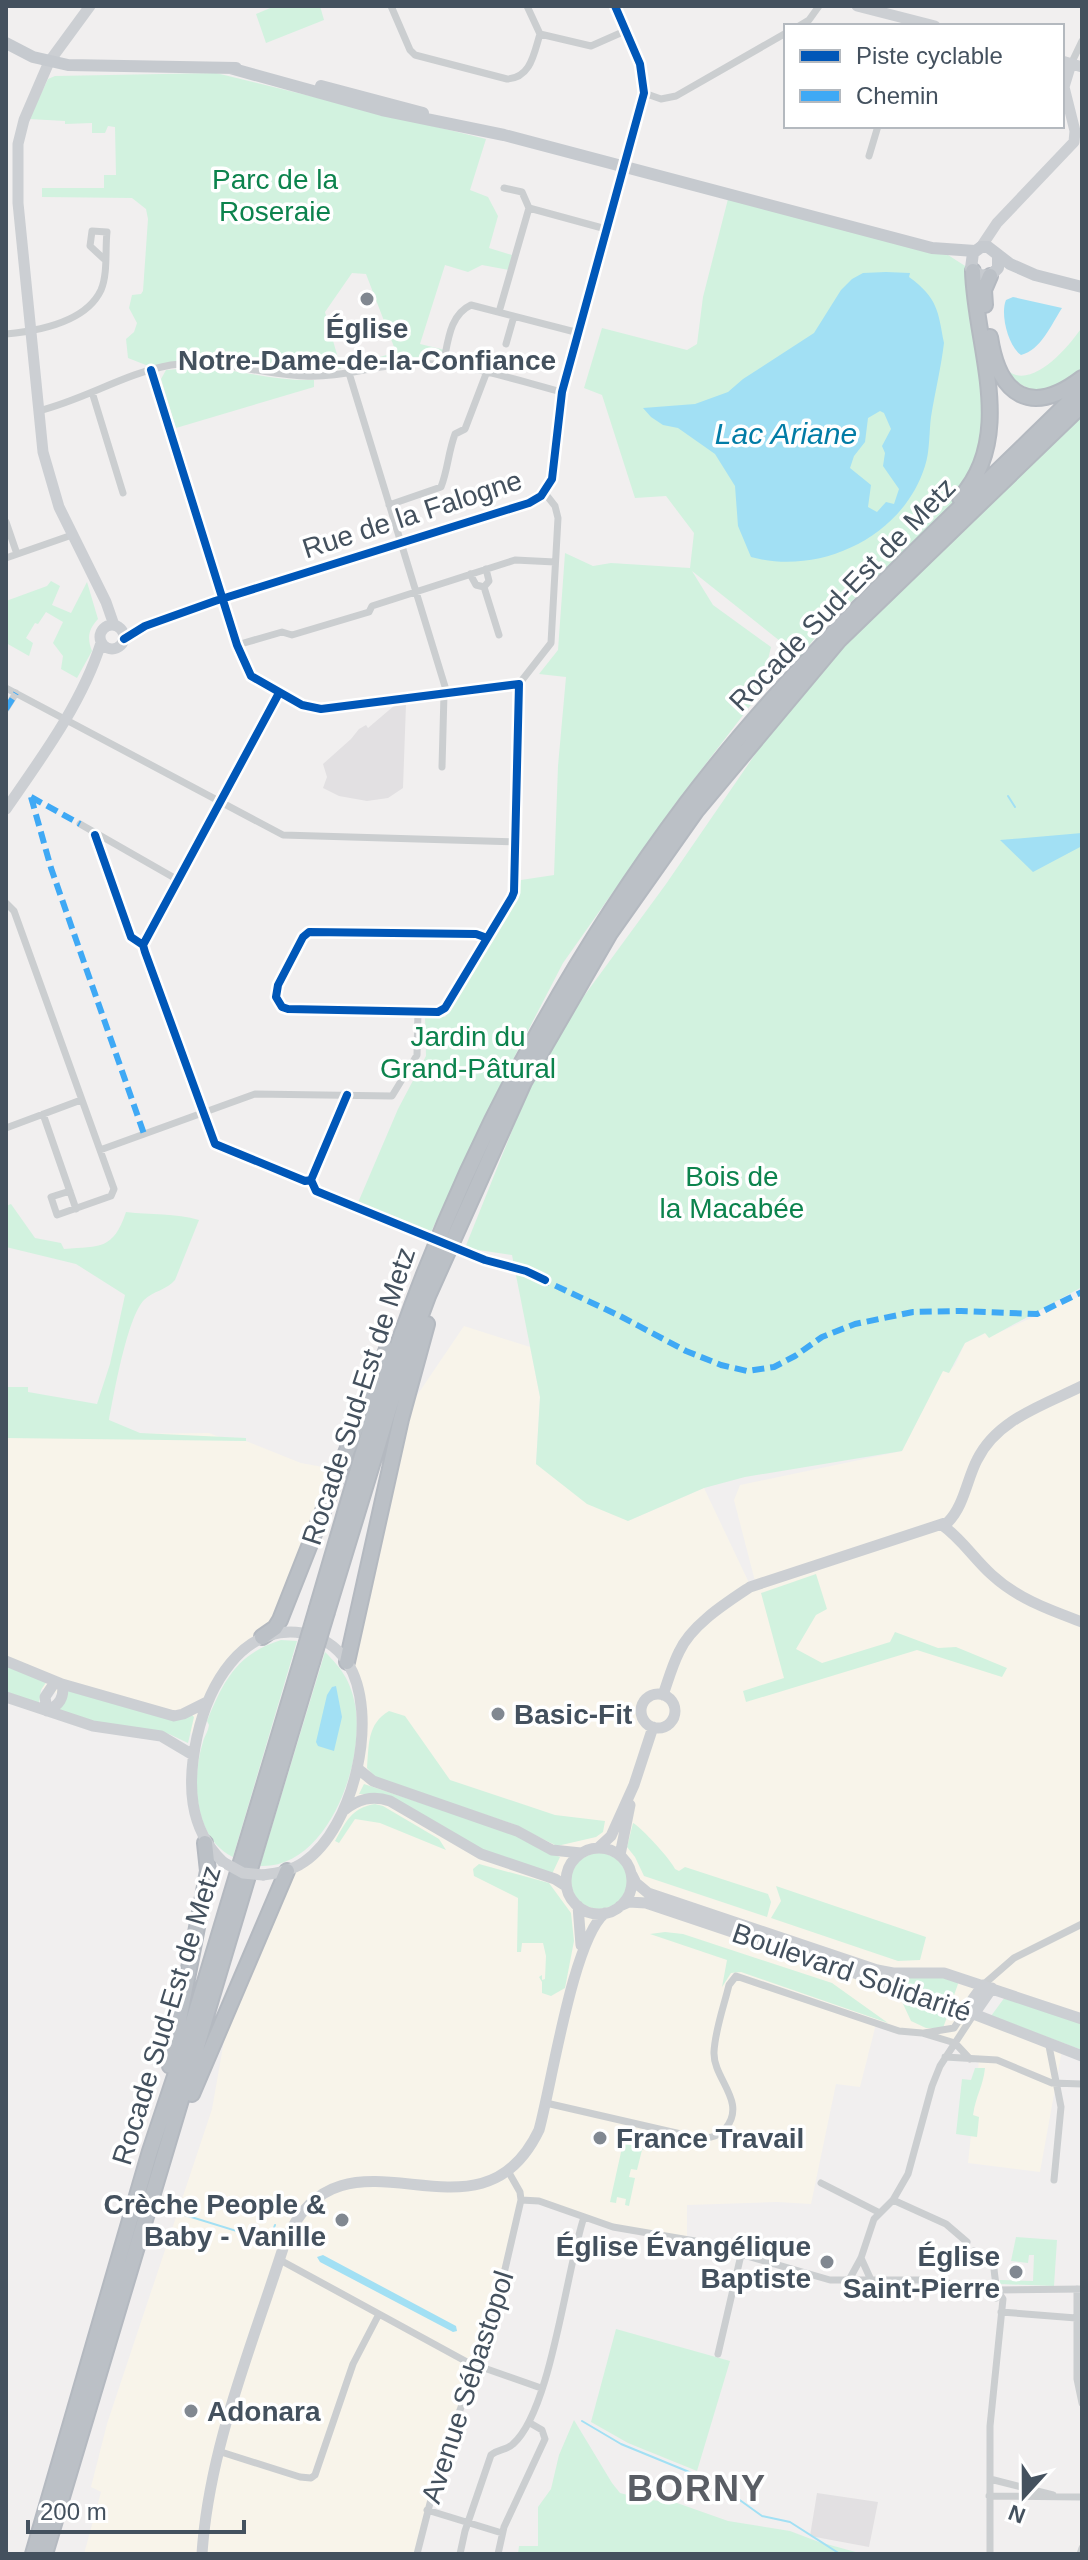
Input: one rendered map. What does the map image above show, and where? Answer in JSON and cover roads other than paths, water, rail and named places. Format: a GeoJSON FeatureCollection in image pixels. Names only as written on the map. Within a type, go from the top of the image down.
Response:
{"type":"FeatureCollection","features":[{"type":"Feature","properties":{"kind":"highway"},"geometry":{"type":"LineString","coordinates":[[907,557],[968,489],[980,468],[988,442],[991,411],[972,270]]}},
{"type":"Feature","properties":{"kind":"highway"},"geometry":{"type":"LineString","coordinates":[[991,275],[984,290],[991,346],[996,368],[1009,386],[1023,396],[1040,398],[1070,388],[1082,378]]}},
{"type":"Feature","properties":{"kind":"highway","name":"Rocade Sud-Est de Metz"},"geometry":{"type":"LineString","coordinates":[[45,2554],[395,1355],[452,1207],[514,1076],[601,928],[686,804],[803,665],[907,557],[1082,389]]}},
{"type":"Feature","properties":{"kind":"highway","name":"Rocade Sud-Est de Metz"},"geometry":{"type":"LineString","coordinates":[[322,1610],[428,1296],[524,1082],[610,933],[696,811],[839,640],[1082,405]]}},
{"type":"Feature","properties":{"kind":"highway"},"geometry":{"type":"LineString","coordinates":[[262,1637],[280,1620],[420,1268],[452,1207]]}},
{"type":"Feature","properties":{"kind":"highway"},"geometry":{"type":"LineString","coordinates":[[347,1662],[401,1419],[457,1228]]}},
{"type":"Feature","properties":{"kind":"highway","name":"Rocade Sud-Est de Metz"},"geometry":{"type":"LineString","coordinates":[[33,2554],[150,2151],[307,1660]]}},
{"type":"Feature","properties":{"kind":"highway"},"geometry":{"type":"LineString","coordinates":[[150,2151],[169,2074],[208,1871],[205,1843]]}},
{"type":"Feature","properties":{"kind":"highway"},"geometry":{"type":"LineString","coordinates":[[152,2195],[196,2083],[287,1871]]}},
{"type":"Feature","properties":{"kind":"main road"},"geometry":{"type":"LineString","coordinates":[[6,43],[26,55],[49,62],[88,66],[188,65],[259,70],[349,92],[471,129],[504,135],[932,248],[988,247],[1010,264],[1035,275]]}},
{"type":"Feature","properties":{"kind":"main road"},"geometry":{"type":"LineString","coordinates":[[932,248],[982,276],[1010,272],[1082,287]]}},
{"type":"Feature","properties":{"kind":"main road"},"geometry":{"type":"LineString","coordinates":[[972,270],[970,260],[978,249]]}},
{"type":"Feature","properties":{"kind":"main road"},"geometry":{"type":"LineString","coordinates":[[991,275],[999,265],[997,254]]}},
{"type":"Feature","properties":{"kind":"street"},"geometry":{"type":"LineString","coordinates":[[6,809],[106,646],[100,632],[116,630],[51,485],[43,452],[18,203],[20,129],[49,62],[90,6]]}},
{"type":"Feature","properties":{"kind":"street"},"geometry":{"type":"LineString","coordinates":[[391,6],[415,55],[507,79],[513,79],[529,69],[540,34],[527,6]]}},
{"type":"Feature","properties":{"kind":"street"},"geometry":{"type":"LineString","coordinates":[[615,6],[643,72],[644,93],[661,99],[676,96],[784,34]]}},
{"type":"Feature","properties":{"kind":"street"},"geometry":{"type":"LineString","coordinates":[[802,24],[819,6]]}},
{"type":"Feature","properties":{"kind":"street"},"geometry":{"type":"LineString","coordinates":[[857,6],[905,22]]}},
{"type":"Feature","properties":{"kind":"street"},"geometry":{"type":"LineString","coordinates":[[540,34],[591,46],[625,31]]}},
{"type":"Feature","properties":{"kind":"street"},"geometry":{"type":"LineString","coordinates":[[978,249],[997,223],[1074,142],[1075,131],[1064,87],[1082,41]]}},
{"type":"Feature","properties":{"kind":"street","name":"Rue de la Falogne"},"geometry":{"type":"LineString","coordinates":[[106,646],[118,648],[116,630],[155,622],[529,503],[544,492],[554,471],[562,392],[644,93]]}},
{"type":"Feature","properties":{"kind":"street"},"geometry":{"type":"LineString","coordinates":[[869,156],[877,128]]}},
{"type":"Feature","properties":{"kind":"street"},"geometry":{"type":"LineString","coordinates":[[499,312],[529,208],[522,192],[504,188]]}},
{"type":"Feature","properties":{"kind":"street"},"geometry":{"type":"LineString","coordinates":[[529,208],[606,229]]}},
{"type":"Feature","properties":{"kind":"street"},"geometry":{"type":"LineString","coordinates":[[997,254],[996,239],[1006,216]]}},
{"type":"Feature","properties":{"kind":"street"},"geometry":{"type":"LineString","coordinates":[[6,334],[31,331],[87,310],[102,288],[104,259]]}},
{"type":"Feature","properties":{"kind":"street"},"geometry":{"type":"LineString","coordinates":[[443,365],[454,322],[460,311],[471,305],[579,333]]}},
{"type":"Feature","properties":{"kind":"street"},"geometry":{"type":"LineString","coordinates":[[506,344],[514,316]]}},
{"type":"Feature","properties":{"kind":"street"},"geometry":{"type":"LineString","coordinates":[[38,411],[151,370],[209,363],[304,376],[405,364],[443,365],[562,392]]}},
{"type":"Feature","properties":{"kind":"street"},"geometry":{"type":"LineString","coordinates":[[151,370],[249,675],[279,693],[311,708],[321,709],[519,684]]}},
{"type":"Feature","properties":{"kind":"street"},"geometry":{"type":"LineString","coordinates":[[349,373],[445,693],[442,767]]}},
{"type":"Feature","properties":{"kind":"street"},"geometry":{"type":"LineString","coordinates":[[389,505],[441,487],[448,469],[446,457],[455,434],[465,429],[486,374]]}},
{"type":"Feature","properties":{"kind":"street"},"geometry":{"type":"LineString","coordinates":[[92,392],[123,493]]}},
{"type":"Feature","properties":{"kind":"street"},"geometry":{"type":"LineString","coordinates":[[487,938],[476,934],[309,932],[303,937],[276,992],[277,1002],[288,1009],[438,1012],[445,1008],[487,938],[514,892],[519,684],[551,643],[558,512],[544,492]]}},
{"type":"Feature","properties":{"kind":"street"},"geometry":{"type":"LineString","coordinates":[[6,522],[17,554]]}},
{"type":"Feature","properties":{"kind":"street"},"geometry":{"type":"LineString","coordinates":[[6,558],[72,535]]}},
{"type":"Feature","properties":{"kind":"street"},"geometry":{"type":"LineString","coordinates":[[237,645],[282,632],[292,635],[341,621],[369,612],[372,606],[515,560],[555,562]]}},
{"type":"Feature","properties":{"kind":"street"},"geometry":{"type":"LineString","coordinates":[[484,587],[489,581],[486,569]]}},
{"type":"Feature","properties":{"kind":"street"},"geometry":{"type":"LineString","coordinates":[[470,574],[476,585],[484,587]]}},
{"type":"Feature","properties":{"kind":"street"},"geometry":{"type":"LineString","coordinates":[[484,587],[499,635]]}},
{"type":"Feature","properties":{"kind":"street"},"geometry":{"type":"LineString","coordinates":[[6,688],[283,835],[515,842]]}},
{"type":"Feature","properties":{"kind":"street"},"geometry":{"type":"LineString","coordinates":[[6,709],[16,693]]}},
{"type":"Feature","properties":{"kind":"street"},"geometry":{"type":"LineString","coordinates":[[143,945],[279,693]]}},
{"type":"Feature","properties":{"kind":"street"},"geometry":{"type":"LineString","coordinates":[[80,824],[178,880]]}},
{"type":"Feature","properties":{"kind":"street"},"geometry":{"type":"LineString","coordinates":[[95,835],[131,937],[143,945],[215,1144],[305,1181],[311,1180],[347,1095]]}},
{"type":"Feature","properties":{"kind":"street"},"geometry":{"type":"LineString","coordinates":[[6,903],[14,911],[113,1193],[57,1215],[51,1197],[70,1191]]}},
{"type":"Feature","properties":{"kind":"street"},"geometry":{"type":"LineString","coordinates":[[100,1150],[255,1094],[392,1096],[417,1055],[418,1011]]}},
{"type":"Feature","properties":{"kind":"street"},"geometry":{"type":"LineString","coordinates":[[6,1128],[81,1100]]}},
{"type":"Feature","properties":{"kind":"street"},"geometry":{"type":"LineString","coordinates":[[43,1114],[76,1209]]}},
{"type":"Feature","properties":{"kind":"street"},"geometry":{"type":"LineString","coordinates":[[663,1695],[680,1650],[689,1637],[750,1587],[942,1525],[954,1516],[977,1459],[992,1437],[1018,1417],[1082,1386]]}},
{"type":"Feature","properties":{"kind":"street"},"geometry":{"type":"LineString","coordinates":[[954,1516],[966,1547]]}},
{"type":"Feature","properties":{"kind":"street"},"geometry":{"type":"LineString","coordinates":[[942,1525],[989,1573],[1016,1594],[1082,1622]]}},
{"type":"Feature","properties":{"kind":"street"},"geometry":{"type":"LineString","coordinates":[[285,1631],[308,1634],[329,1644],[347,1662],[361,1704],[362,1729],[357,1768],[342,1811],[314,1854],[287,1871],[263,1875],[243,1873],[223,1862],[205,1843],[194,1816],[193,1755],[207,1702],[233,1660],[262,1637],[285,1631]]}},
{"type":"Feature","properties":{"kind":"street"},"geometry":{"type":"LineString","coordinates":[[6,1661],[59,1683],[174,1716],[207,1702]]}},
{"type":"Feature","properties":{"kind":"street"},"geometry":{"type":"LineString","coordinates":[[47,1711],[45,1697],[59,1683]]}},
{"type":"Feature","properties":{"kind":"street"},"geometry":{"type":"LineString","coordinates":[[663,1695],[673,1702],[675,1715],[666,1726],[653,1727],[642,1716],[642,1706],[650,1696],[663,1695]]}},
{"type":"Feature","properties":{"kind":"street"},"geometry":{"type":"LineString","coordinates":[[6,1697],[93,1726],[161,1736],[193,1755]]}},
{"type":"Feature","properties":{"kind":"street"},"geometry":{"type":"LineString","coordinates":[[598,1848],[611,1836],[634,1785],[653,1727]]}},
{"type":"Feature","properties":{"kind":"street"},"geometry":{"type":"LineString","coordinates":[[202,2554],[209,2493],[218,2451],[280,2260],[290,2232],[300,2216],[312,2202],[338,2187],[378,2180],[459,2188],[483,2183],[508,2171],[533,2142],[546,2103],[582,1951],[595,1923],[605,1913],[620,1906],[629,1895],[632,1875],[620,1855],[606,1848],[581,1853],[552,1850],[517,1831],[373,1781],[357,1768]]}},
{"type":"Feature","properties":{"kind":"street"},"geometry":{"type":"LineString","coordinates":[[620,1855],[634,1785]]}},
{"type":"Feature","properties":{"kind":"street"},"geometry":{"type":"LineString","coordinates":[[342,1811],[356,1801],[379,1797],[481,1854],[555,1879],[566,1886],[578,1906],[582,1951]]}},
{"type":"Feature","properties":{"kind":"street"},"geometry":{"type":"LineString","coordinates":[[566,1886],[570,1864],[581,1853]]}},
{"type":"Feature","properties":{"kind":"street","name":"Boulevard Solidarité"},"geometry":{"type":"LineString","coordinates":[[632,1875],[648,1893],[877,1970],[944,1973],[1082,2019]]}},
{"type":"Feature","properties":{"kind":"street","name":"Boulevard Solidarité"},"geometry":{"type":"LineString","coordinates":[[620,1906],[629,1902],[646,1903],[970,2012],[1049,2046],[1082,2056]]}},
{"type":"Feature","properties":{"kind":"street"},"geometry":{"type":"LineString","coordinates":[[578,1906],[587,1911],[605,1913]]}},
{"type":"Feature","properties":{"kind":"street"},"geometry":{"type":"LineString","coordinates":[[546,2103],[698,2138],[710,2138],[721,2133],[734,2108],[718,2074],[714,2050],[729,1985],[736,1976],[899,2031],[945,2032],[954,2028],[970,2012],[1014,1958],[1082,1924]]}},
{"type":"Feature","properties":{"kind":"street"},"geometry":{"type":"LineString","coordinates":[[849,2280],[861,2258],[869,2230],[893,2200],[908,2174],[932,2086],[970,2012]]}},
{"type":"Feature","properties":{"kind":"street"},"geometry":{"type":"LineString","coordinates":[[922,2033],[955,2043],[970,2059]]}},
{"type":"Feature","properties":{"kind":"street"},"geometry":{"type":"LineString","coordinates":[[1049,2046],[1061,2125],[1054,2180]]}},
{"type":"Feature","properties":{"kind":"street"},"geometry":{"type":"LineString","coordinates":[[945,2057],[1007,2062],[1057,2084],[1082,2084]]}},
{"type":"Feature","properties":{"kind":"street"},"geometry":{"type":"LineString","coordinates":[[508,2171],[521,2200],[539,2201],[630,2231],[687,2239],[815,2277],[925,2280],[996,2294],[1080,2289],[1076,2318],[1077,2379],[1082,2403]]}},
{"type":"Feature","properties":{"kind":"street"},"geometry":{"type":"LineString","coordinates":[[821,2183],[883,2211],[913,2212]]}},
{"type":"Feature","properties":{"kind":"street","name":"Avenue Sébastopol"},"geometry":{"type":"LineString","coordinates":[[417,2554],[452,2428],[493,2321],[521,2200]]}},
{"type":"Feature","properties":{"kind":"street"},"geometry":{"type":"LineString","coordinates":[[893,2200],[913,2212],[946,2224],[967,2242]]}},
{"type":"Feature","properties":{"kind":"street"},"geometry":{"type":"LineString","coordinates":[[460,2554],[491,2455],[511,2446],[530,2423],[584,2217]]}},
{"type":"Feature","properties":{"kind":"street"},"geometry":{"type":"LineString","coordinates":[[974,2251],[983,2260],[994,2262],[993,2275],[1001,2310],[990,2426],[990,2554]]}},
{"type":"Feature","properties":{"kind":"street"},"geometry":{"type":"LineString","coordinates":[[718,2354],[741,2255]]}},
{"type":"Feature","properties":{"kind":"street"},"geometry":{"type":"LineString","coordinates":[[861,2258],[871,2280]]}},
{"type":"Feature","properties":{"kind":"street"},"geometry":{"type":"LineString","coordinates":[[280,2260],[477,2365],[541,2388]]}},
{"type":"Feature","properties":{"kind":"street"},"geometry":{"type":"LineString","coordinates":[[1001,2310],[1076,2318]]}},
{"type":"Feature","properties":{"kind":"street"},"geometry":{"type":"LineString","coordinates":[[218,2451],[300,2477],[311,2478],[315,2475],[353,2364],[379,2314]]}},
{"type":"Feature","properties":{"kind":"street"},"geometry":{"type":"LineString","coordinates":[[498,2554],[502,2533],[545,2439],[542,2430],[530,2423]]}},
{"type":"Feature","properties":{"kind":"street"},"geometry":{"type":"LineString","coordinates":[[990,2479],[1059,2497]]}},
{"type":"Feature","properties":{"kind":"street"},"geometry":{"type":"LineString","coordinates":[[989,2496],[1082,2497]]}},
{"type":"Feature","properties":{"kind":"street"},"geometry":{"type":"LineString","coordinates":[[427,2510],[502,2533]]}},
{"type":"Feature","properties":{"kind":"street"},"geometry":{"type":"LineString","coordinates":[[1080,2554],[1082,2548]]}},
{"type":"Feature","properties":{"kind":"water","name":"Lac Ariane"},"geometry":{"type":"Polygon","coordinates":[[[863,273],[910,273],[909,277],[926,292],[938,314],[944,343],[925,466],[914,491],[898,513],[856,545],[804,561],[751,557],[738,526],[735,486],[715,454],[678,428],[663,425],[643,408],[695,404],[728,392],[814,333],[841,290],[863,273]],[[880,411],[868,418],[865,442],[854,456],[850,468],[871,485],[868,507],[877,512],[886,502],[894,504],[899,489],[883,466],[885,453],[882,446],[891,429],[880,411]]]}},
{"type":"Feature","properties":{"kind":"water"},"geometry":{"type":"Polygon","coordinates":[[[1013,297],[1062,308],[1040,342],[1021,355],[1012,345],[1005,321],[1006,300],[1013,297]]]}},
{"type":"Feature","properties":{"kind":"water"},"geometry":{"type":"Polygon","coordinates":[[[1082,833],[1082,846],[1033,872],[1000,840],[1082,833]]]}},
{"type":"Feature","properties":{"kind":"water"},"geometry":{"type":"Polygon","coordinates":[[[336,1686],[342,1717],[334,1751],[318,1746],[316,1742],[327,1695],[336,1686]]]}},
{"type":"Feature","properties":{"kind":"water"},"geometry":{"type":"Polygon","coordinates":[[[323,2255],[456,2326],[457,2331],[453,2332],[320,2262],[317,2257],[323,2255]]]}},
{"type":"Feature","properties":{"kind":"waterway"},"geometry":{"type":"LineString","coordinates":[[1008,796],[1015,807]]}},
{"type":"Feature","properties":{"kind":"waterway"},"geometry":{"type":"LineString","coordinates":[[175,2212],[269,2241],[275,2225]]}},
{"type":"Feature","properties":{"kind":"waterway"},"geometry":{"type":"LineString","coordinates":[[582,2421],[621,2444],[716,2483],[762,2516],[790,2522],[840,2554]]}},
{"type":"Feature","properties":{"kind":"place","name":"Église Notre-Dame-de-la-Confiance"},"geometry":{"type":"Point","coordinates":[367,299]}},
{"type":"Feature","properties":{"kind":"place","name":"Basic-Fit"},"geometry":{"type":"Point","coordinates":[498,1714]}},
{"type":"Feature","properties":{"kind":"place","name":"France Travail"},"geometry":{"type":"Point","coordinates":[600,2138]}},
{"type":"Feature","properties":{"kind":"place","name":"Crèche People & Baby - Vanille"},"geometry":{"type":"Point","coordinates":[342,2220]}},
{"type":"Feature","properties":{"kind":"place","name":"Église Évangélique Baptiste"},"geometry":{"type":"Point","coordinates":[827,2262]}},
{"type":"Feature","properties":{"kind":"place","name":"Église Saint-Pierre"},"geometry":{"type":"Point","coordinates":[1016,2272]}},
{"type":"Feature","properties":{"kind":"place","name":"Adonara"},"geometry":{"type":"Point","coordinates":[191,2411]}},
{"type":"Feature","properties":{"kind":"district","name":"BORNY"},"geometry":{"type":"Point","coordinates":[697,2488]}},
{"type":"Feature","properties":{"kind":"park label","name":"Parc de la Roseraie"},"geometry":{"type":"Point","coordinates":[275,195]}},
{"type":"Feature","properties":{"kind":"park label","name":"Jardin du Grand-Pâtural"},"geometry":{"type":"Point","coordinates":[468,1052]}},
{"type":"Feature","properties":{"kind":"park label","name":"Bois de la Macabée"},"geometry":{"type":"Point","coordinates":[732,1192]}}]}
